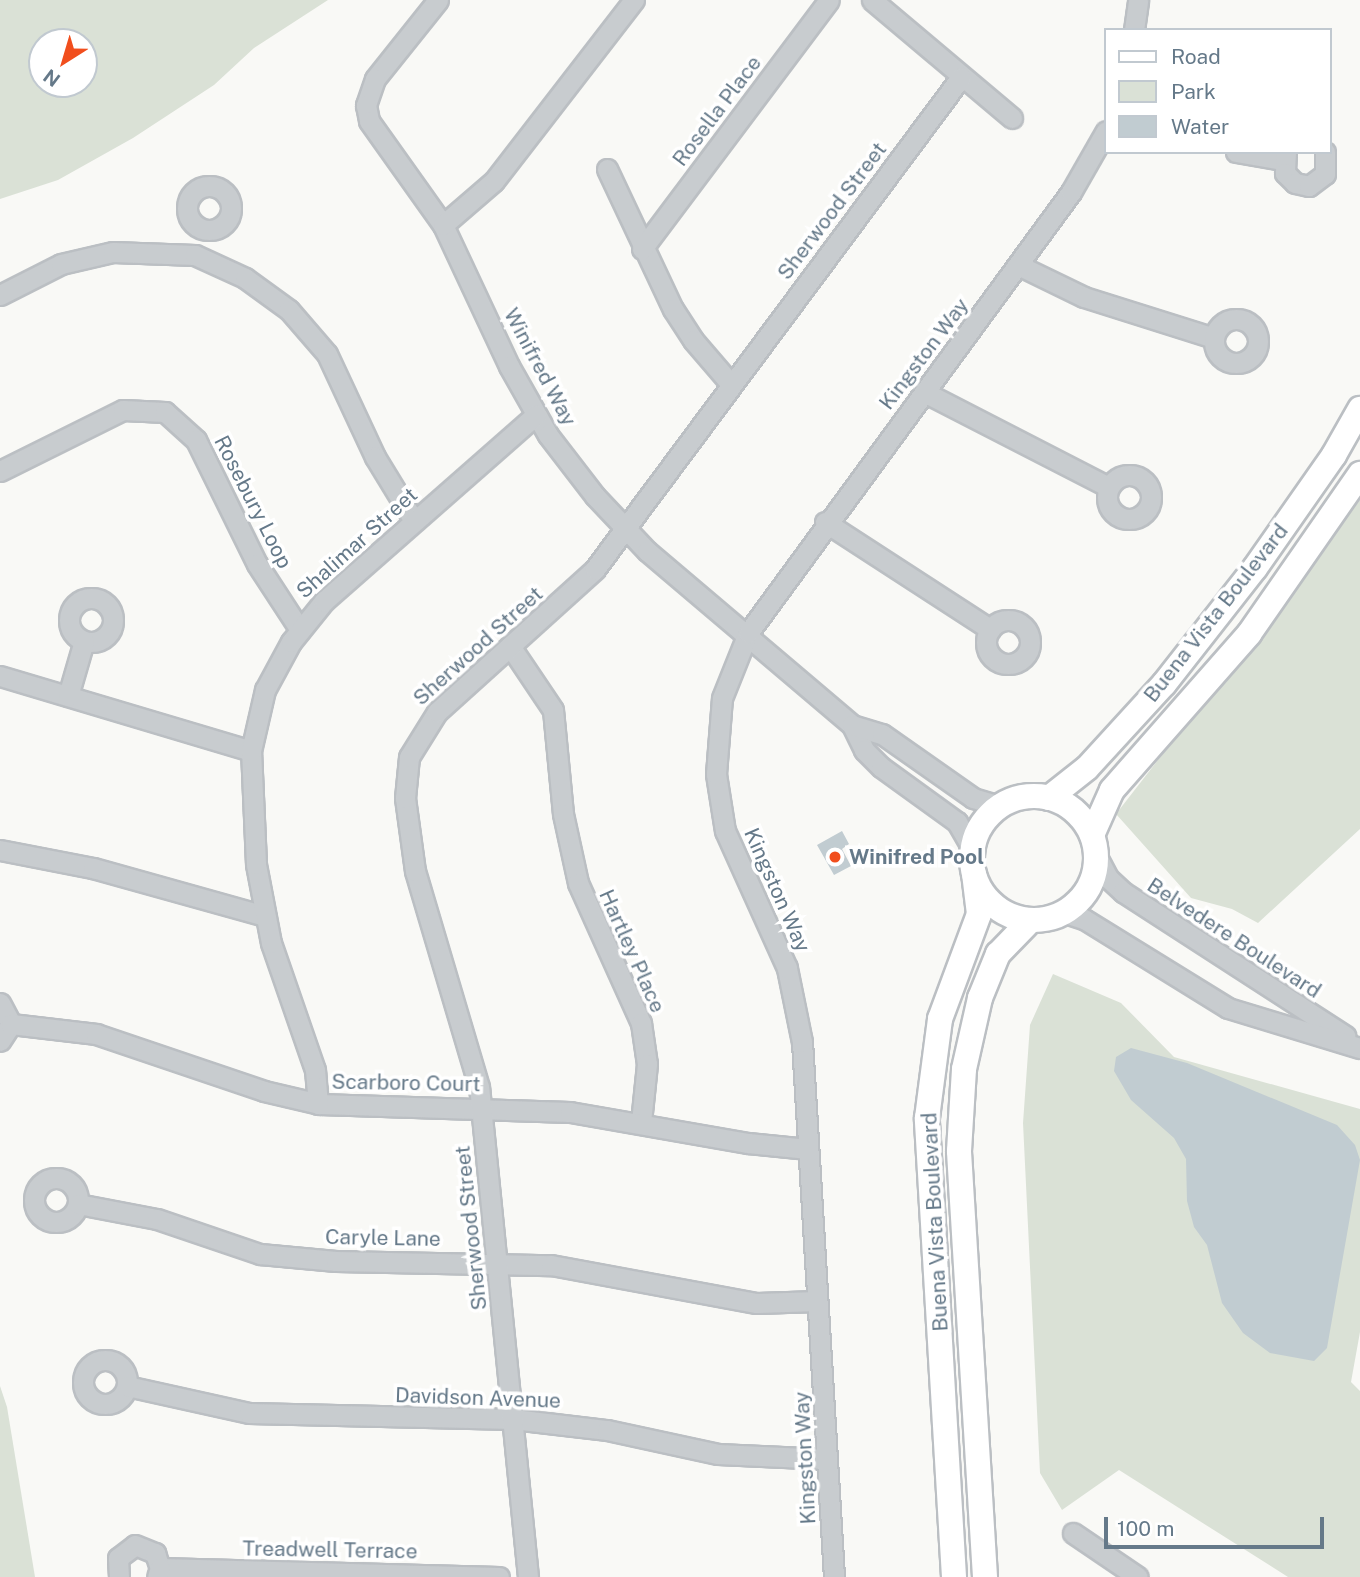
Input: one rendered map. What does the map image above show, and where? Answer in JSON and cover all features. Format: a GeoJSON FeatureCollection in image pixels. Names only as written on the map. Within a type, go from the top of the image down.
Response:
{"type":"FeatureCollection","features":[{"type":"Feature","properties":{"kind":"main road","name":"Buena Vista Boulevard"},"geometry":{"type":"LineString","coordinates":[[1049,798],[1087,768],[1164,684],[1255,568],[1334,455],[1360,409]]}},
{"type":"Feature","properties":{"kind":"main road","name":"Buena Vista Boulevard"},"geometry":{"type":"LineString","coordinates":[[1065,913],[1089,889],[1094,846],[1112,790],[1249,634],[1360,474]]}},
{"type":"Feature","properties":{"kind":"main road"},"geometry":{"type":"LineString","coordinates":[[972,848],[977,832],[1000,806],[1032,796],[1049,798],[1082,818],[1094,846]]}},
{"type":"Feature","properties":{"kind":"main road","name":"Buena Vista Boulevard"},"geometry":{"type":"LineString","coordinates":[[954,1577],[927,1118],[940,1019],[979,914],[972,848]]}},
{"type":"Feature","properties":{"kind":"main road","name":"Buena Vista Boulevard"},"geometry":{"type":"LineString","coordinates":[[974,875],[995,907],[1030,921],[998,954],[980,998],[964,1069],[959,1151],[985,1577]]}},
{"type":"Feature","properties":{"kind":"main road"},"geometry":{"type":"LineString","coordinates":[[1030,921],[1065,913]]}},
{"type":"Feature","properties":{"kind":"street","name":"Winifred Way"},"geometry":{"type":"LineString","coordinates":[[438,0],[375,79],[366,106],[375,136],[443,225],[536,415],[570,466],[625,528],[852,725]]}},
{"type":"Feature","properties":{"kind":"street"},"geometry":{"type":"LineString","coordinates":[[443,225],[494,181],[634,0]]}},
{"type":"Feature","properties":{"kind":"street","name":"Rosella Place"},"geometry":{"type":"LineString","coordinates":[[642,249],[829,0]]}},
{"type":"Feature","properties":{"kind":"street"},"geometry":{"type":"LineString","coordinates":[[872,0],[1012,118]]}},
{"type":"Feature","properties":{"kind":"street"},"geometry":{"type":"LineString","coordinates":[[1134,28],[1138,0]]}},
{"type":"Feature","properties":{"kind":"street","name":"Sherwood Street"},"geometry":{"type":"LineString","coordinates":[[528,1577],[482,1108],[465,1027],[415,871],[405,776],[423,727],[584,581],[961,77]]}},
{"type":"Feature","properties":{"kind":"street","name":"Kingston Way"},"geometry":{"type":"LineString","coordinates":[[834,1577],[797,1004],[777,942],[735,859],[719,801],[719,718],[730,672],[748,633],[825,522],[1083,175],[1104,135]]}},
{"type":"Feature","properties":{"kind":"street"},"geometry":{"type":"LineString","coordinates":[[1260,154],[1285,156],[1289,179],[1309,186],[1325,174],[1325,154]]}},
{"type":"Feature","properties":{"kind":"street"},"geometry":{"type":"LineString","coordinates":[[607,169],[642,249],[692,340],[730,383]]}},
{"type":"Feature","properties":{"kind":"street"},"geometry":{"type":"LineString","coordinates":[[195,255],[203,229]]}},
{"type":"Feature","properties":{"kind":"street"},"geometry":{"type":"LineString","coordinates":[[0,295],[86,257],[142,250],[195,255],[265,290],[311,332],[338,373],[375,457],[414,521]]}},
{"type":"Feature","properties":{"kind":"street"},"geometry":{"type":"LineString","coordinates":[[1018,265],[1084,297],[1214,338]]}},
{"type":"Feature","properties":{"kind":"street"},"geometry":{"type":"LineString","coordinates":[[924,392],[1109,487]]}},
{"type":"Feature","properties":{"kind":"street","name":"Rosebury Loop"},"geometry":{"type":"LineString","coordinates":[[0,471],[123,410],[165,412],[197,440],[257,564],[300,630]]}},
{"type":"Feature","properties":{"kind":"street","name":"Shalimar Street"},"geometry":{"type":"LineString","coordinates":[[317,1104],[315,1070],[265,916],[251,821],[251,751],[265,690],[300,630],[324,601],[536,415]]}},
{"type":"Feature","properties":{"kind":"street"},"geometry":{"type":"LineString","coordinates":[[825,522],[990,629]]}},
{"type":"Feature","properties":{"kind":"street"},"geometry":{"type":"LineString","coordinates":[[68,696],[84,641]]}},
{"type":"Feature","properties":{"kind":"street","name":"Hartley Place"},"geometry":{"type":"LineString","coordinates":[[510,646],[553,710],[564,814],[578,883],[641,1023],[648,1064],[641,1122]]}},
{"type":"Feature","properties":{"kind":"street"},"geometry":{"type":"LineString","coordinates":[[0,676],[251,751]]}},
{"type":"Feature","properties":{"kind":"street"},"geometry":{"type":"LineString","coordinates":[[852,725],[882,734],[973,798],[1000,806]]}},
{"type":"Feature","properties":{"kind":"street"},"geometry":{"type":"LineString","coordinates":[[852,725],[864,750],[881,767],[957,822],[972,848]]}},
{"type":"Feature","properties":{"kind":"street","name":"Belvedere Boulevard"},"geometry":{"type":"LineString","coordinates":[[1094,846],[1108,878],[1123,892],[1360,1046]]}},
{"type":"Feature","properties":{"kind":"street"},"geometry":{"type":"LineString","coordinates":[[0,850],[93,868],[265,916]]}},
{"type":"Feature","properties":{"kind":"street","name":"Belvedere Boulevard"},"geometry":{"type":"LineString","coordinates":[[1065,913],[1084,919],[1228,1008],[1360,1046]]}},
{"type":"Feature","properties":{"kind":"street","name":"Scarboro Court"},"geometry":{"type":"LineString","coordinates":[[0,1003],[5,1033],[105,1036],[264,1091],[317,1104],[482,1108],[641,1122],[748,1143],[808,1149]]}},
{"type":"Feature","properties":{"kind":"street","name":"Caryle Lane"},"geometry":{"type":"LineString","coordinates":[[78,1204],[157,1219],[260,1254],[336,1261],[498,1264],[590,1270],[757,1303],[817,1301]]}},
{"type":"Feature","properties":{"kind":"street","name":"Davidson Avenue"},"geometry":{"type":"LineString","coordinates":[[127,1386],[249,1413],[513,1419],[607,1430],[718,1454],[827,1459]]}},
{"type":"Feature","properties":{"kind":"street"},"geometry":{"type":"LineString","coordinates":[[1073,1533],[1138,1577]]}},
{"type":"Feature","properties":{"kind":"street","name":"Treadwell Terrace"},"geometry":{"type":"LineString","coordinates":[[118,1577],[118,1558],[135,1545],[150,1548],[158,1572],[499,1577]]}},
{"type":"Feature","properties":{"kind":"green space"},"geometry":{"type":"Polygon","coordinates":[[[0,0],[328,0],[254,48],[214,85],[133,138],[58,180],[0,199],[0,0]]]}},
{"type":"Feature","properties":{"kind":"green space"},"geometry":{"type":"Polygon","coordinates":[[[1360,500],[1360,829],[1258,923],[1232,909],[1191,898],[1116,814],[1360,500]]]}},
{"type":"Feature","properties":{"kind":"green space"},"geometry":{"type":"Polygon","coordinates":[[[1053,974],[1121,1003],[1174,1057],[1360,1109],[1360,1332],[1351,1382],[1360,1391],[1360,1577],[1288,1577],[1119,1470],[1062,1510],[1040,1473],[1023,1123],[1030,1025],[1053,974]]]}},
{"type":"Feature","properties":{"kind":"green space"},"geometry":{"type":"Polygon","coordinates":[[[0,1386],[7,1407],[35,1577],[0,1577],[0,1386]]]}},
{"type":"Feature","properties":{"kind":"water","name":"Winifred Pool"},"geometry":{"type":"Polygon","coordinates":[[[842,831],[849,844],[842,849],[851,866],[834,875],[817,845],[842,831]]]}},
{"type":"Feature","properties":{"kind":"water"},"geometry":{"type":"Polygon","coordinates":[[[1131,1048],[1187,1063],[1337,1125],[1355,1145],[1360,1160],[1327,1348],[1314,1361],[1270,1353],[1243,1333],[1222,1303],[1207,1245],[1194,1227],[1187,1201],[1186,1159],[1174,1138],[1131,1100],[1114,1071],[1116,1057],[1131,1048]]]}},
{"type":"Feature","properties":{"kind":"place","name":"Winifred Pool"},"geometry":{"type":"Point","coordinates":[835,857]}}]}
